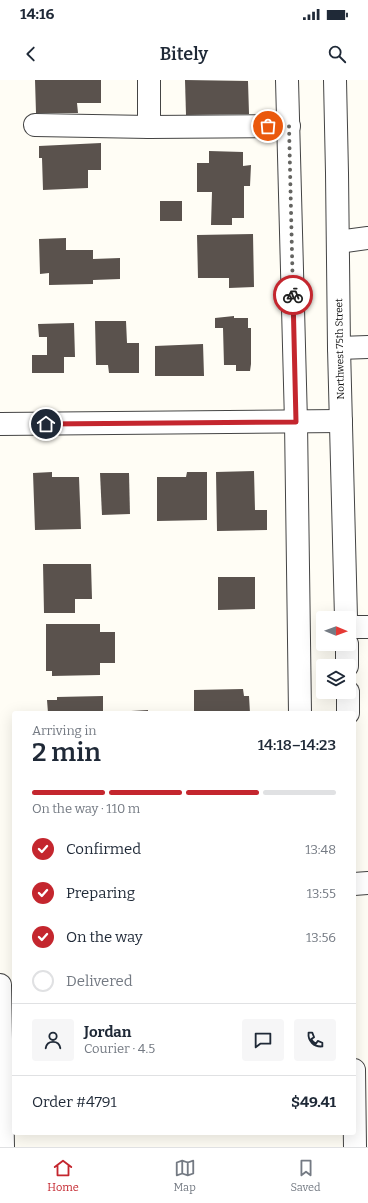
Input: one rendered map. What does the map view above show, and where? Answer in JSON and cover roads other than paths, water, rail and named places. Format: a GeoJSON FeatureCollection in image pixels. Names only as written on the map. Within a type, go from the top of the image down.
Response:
{"type":"FeatureCollection","features":[{"type":"Feature","properties":{"kind":"street"},"geometry":{"type":"LineString","coordinates":[[149,80],[149,127]]}},
{"type":"Feature","properties":{"kind":"street"},"geometry":{"type":"LineString","coordinates":[[287,80],[296,422],[300,711]]}},
{"type":"Feature","properties":{"kind":"street","name":"Northwest 75th Street"},"geometry":{"type":"LineString","coordinates":[[335,80],[338,348],[346,611]]}},
{"type":"Feature","properties":{"kind":"street"},"geometry":{"type":"LineString","coordinates":[[35,125],[149,127],[289,126]]}},
{"type":"Feature","properties":{"kind":"street"},"geometry":{"type":"LineString","coordinates":[[338,242],[368,238]]}},
{"type":"Feature","properties":{"kind":"street"},"geometry":{"type":"LineString","coordinates":[[338,348],[368,348]]}},
{"type":"Feature","properties":{"kind":"street"},"geometry":{"type":"LineString","coordinates":[[0,424],[341,421]]}},
{"type":"Feature","properties":{"kind":"street"},"geometry":{"type":"LineString","coordinates":[[356,627],[368,627]]}},
{"type":"Feature","properties":{"kind":"street"},"geometry":{"type":"LineString","coordinates":[[348,699],[348,711]]}},
{"type":"Feature","properties":{"kind":"street"},"geometry":{"type":"LineString","coordinates":[[356,884],[368,883]]}},
{"type":"Feature","properties":{"kind":"street"},"geometry":{"type":"LineString","coordinates":[[0,985],[5,1134]]}},
{"type":"Feature","properties":{"kind":"street"},"geometry":{"type":"LineString","coordinates":[[355,1147],[359,1125],[356,1092]]}}]}
